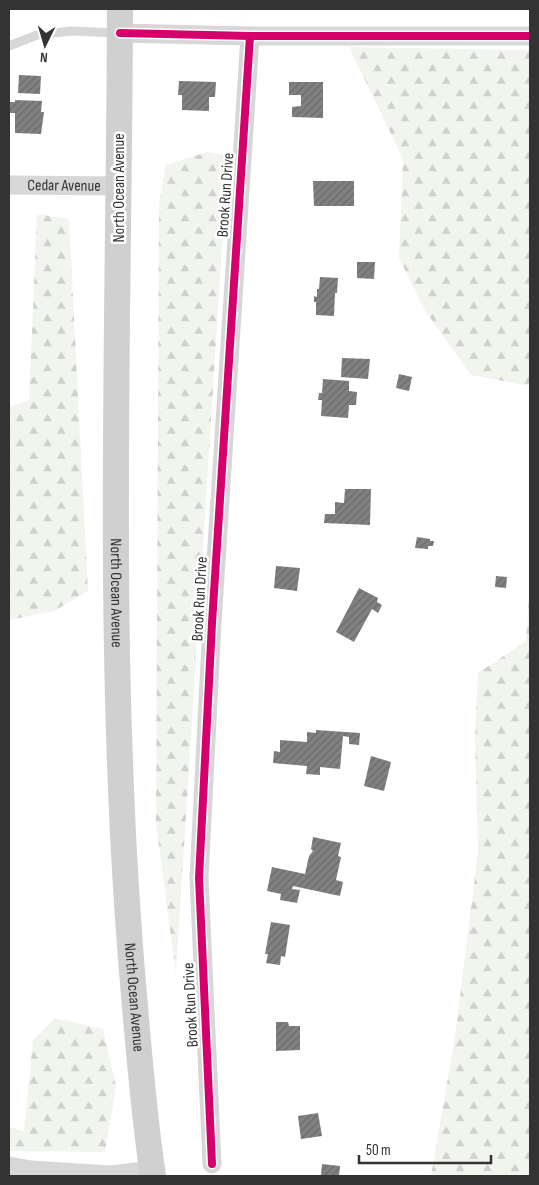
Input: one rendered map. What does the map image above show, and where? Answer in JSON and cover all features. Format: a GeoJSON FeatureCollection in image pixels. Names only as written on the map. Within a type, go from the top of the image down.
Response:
{"type":"FeatureCollection","features":[{"type":"Feature","properties":{"kind":"main road","name":"North Ocean Avenue"},"geometry":{"type":"LineString","coordinates":[[120,21],[116,549],[118,722],[129,938],[152,1173]]}},
{"type":"Feature","properties":{"kind":"street"},"geometry":{"type":"LineString","coordinates":[[120,21],[250,36],[530,36]]}},
{"type":"Feature","properties":{"kind":"street","name":"Brook Run Drive"},"geometry":{"type":"LineString","coordinates":[[212,1164],[199,878],[212,633],[250,36]]}},
{"type":"Feature","properties":{"kind":"street","name":"Cedar Avenue"},"geometry":{"type":"LineString","coordinates":[[9,185],[119,186]]}},
{"type":"Feature","properties":{"kind":"street"},"geometry":{"type":"LineString","coordinates":[[9,1166],[31,1170],[111,1175],[152,1173]]}},
{"type":"Feature","properties":{"kind":"lane"},"geometry":{"type":"LineString","coordinates":[[9,46],[37,34],[71,31],[120,21]]}},
{"type":"Feature","properties":{"kind":"green space"},"geometry":{"type":"Polygon","coordinates":[[[349,47],[530,50],[530,386],[471,375],[424,309],[399,258],[403,159],[349,47]]]}},
{"type":"Feature","properties":{"kind":"green space"},"geometry":{"type":"Polygon","coordinates":[[[207,152],[224,155],[230,172],[222,246],[176,974],[156,823],[159,205],[166,165],[207,152]]]}},
{"type":"Feature","properties":{"kind":"green space"},"geometry":{"type":"Polygon","coordinates":[[[37,214],[69,219],[88,591],[54,611],[9,620],[9,407],[29,400],[37,214]]]}},
{"type":"Feature","properties":{"kind":"green space"},"geometry":{"type":"Polygon","coordinates":[[[530,581],[530,1176],[431,1176],[455,1037],[478,852],[475,739],[478,673],[526,641],[530,581]]]}},
{"type":"Feature","properties":{"kind":"green space"},"geometry":{"type":"Polygon","coordinates":[[[55,1018],[103,1029],[116,1086],[105,1152],[9,1151],[9,1127],[24,1131],[33,1040],[55,1018]]]}},
{"type":"Feature","properties":{"kind":"building"},"geometry":{"type":"Polygon","coordinates":[[[19,75],[41,76],[40,94],[18,93],[19,75]]]}},
{"type":"Feature","properties":{"kind":"building"},"geometry":{"type":"Polygon","coordinates":[[[179,81],[216,82],[215,97],[209,97],[209,111],[182,110],[182,95],[178,95],[179,81]]]}},
{"type":"Feature","properties":{"kind":"building"},"geometry":{"type":"Polygon","coordinates":[[[289,82],[323,82],[323,118],[292,117],[292,107],[301,106],[301,95],[289,95],[289,82]]]}},
{"type":"Feature","properties":{"kind":"building"},"geometry":{"type":"Polygon","coordinates":[[[15,100],[42,101],[41,112],[44,112],[41,134],[15,133],[15,113],[9,113],[9,102],[15,102],[15,100]]]}},
{"type":"Feature","properties":{"kind":"building"},"geometry":{"type":"Polygon","coordinates":[[[313,181],[354,181],[354,206],[314,206],[313,181]]]}},
{"type":"Feature","properties":{"kind":"building"},"geometry":{"type":"Polygon","coordinates":[[[357,262],[375,262],[374,279],[357,278],[357,262]]]}},
{"type":"Feature","properties":{"kind":"building"},"geometry":{"type":"Polygon","coordinates":[[[320,277],[338,278],[334,316],[316,315],[314,296],[317,297],[320,277]]]}},
{"type":"Feature","properties":{"kind":"building"},"geometry":{"type":"Polygon","coordinates":[[[342,358],[370,359],[368,379],[341,377],[342,358]]]}},
{"type":"Feature","properties":{"kind":"building"},"geometry":{"type":"Polygon","coordinates":[[[399,374],[412,377],[409,391],[396,388],[399,374]]]}},
{"type":"Feature","properties":{"kind":"building"},"geometry":{"type":"Polygon","coordinates":[[[323,379],[349,381],[349,391],[357,392],[356,405],[349,405],[348,418],[321,416],[322,400],[318,400],[319,393],[322,393],[323,379]]]}},
{"type":"Feature","properties":{"kind":"building"},"geometry":{"type":"Polygon","coordinates":[[[345,489],[371,489],[370,525],[324,523],[325,514],[335,514],[335,502],[344,503],[345,489]]]}},
{"type":"Feature","properties":{"kind":"building"},"geometry":{"type":"Polygon","coordinates":[[[417,537],[434,541],[433,546],[428,546],[428,549],[415,548],[417,537]]]}},
{"type":"Feature","properties":{"kind":"building"},"geometry":{"type":"Polygon","coordinates":[[[276,566],[300,568],[297,591],[274,588],[276,566]]]}},
{"type":"Feature","properties":{"kind":"building"},"geometry":{"type":"Polygon","coordinates":[[[496,576],[507,577],[506,588],[495,587],[496,576]]]}},
{"type":"Feature","properties":{"kind":"building"},"geometry":{"type":"Polygon","coordinates":[[[359,588],[378,598],[377,602],[382,605],[378,613],[372,609],[354,642],[336,632],[359,588]]]}},
{"type":"Feature","properties":{"kind":"building"},"geometry":{"type":"Polygon","coordinates":[[[316,730],[360,733],[359,745],[349,744],[349,737],[343,736],[340,769],[320,767],[320,775],[306,774],[307,766],[273,763],[274,751],[280,752],[280,740],[307,742],[307,732],[316,733],[316,730]]]}},
{"type":"Feature","properties":{"kind":"building"},"geometry":{"type":"Polygon","coordinates":[[[371,756],[391,762],[384,791],[364,786],[371,756]]]}},
{"type":"Feature","properties":{"kind":"building"},"geometry":{"type":"Polygon","coordinates":[[[313,837],[341,843],[338,856],[341,857],[336,880],[343,882],[340,896],[293,886],[292,889],[300,890],[297,903],[280,900],[281,894],[267,891],[272,867],[305,874],[309,856],[313,851],[311,849],[313,837]]]}},
{"type":"Feature","properties":{"kind":"building"},"geometry":{"type":"Polygon","coordinates":[[[271,922],[290,925],[285,957],[281,956],[280,965],[266,963],[268,954],[265,954],[271,922]]]}},
{"type":"Feature","properties":{"kind":"building"},"geometry":{"type":"Polygon","coordinates":[[[276,1022],[288,1022],[289,1026],[300,1026],[300,1050],[276,1051],[276,1022]]]}},
{"type":"Feature","properties":{"kind":"building"},"geometry":{"type":"Polygon","coordinates":[[[318,1113],[322,1136],[301,1139],[298,1116],[318,1113]]]}},
{"type":"Feature","properties":{"kind":"building"},"geometry":{"type":"Polygon","coordinates":[[[322,1164],[340,1166],[339,1176],[321,1175],[322,1164]]]}},
{"type":"Feature","properties":{"kind":"cycle path"},"geometry":{"type":"LineString","coordinates":[[120,33],[250,36],[530,36]]}},
{"type":"Feature","properties":{"kind":"cycle path"},"geometry":{"type":"LineString","coordinates":[[212,1164],[199,878],[212,623],[250,36]]}}]}
